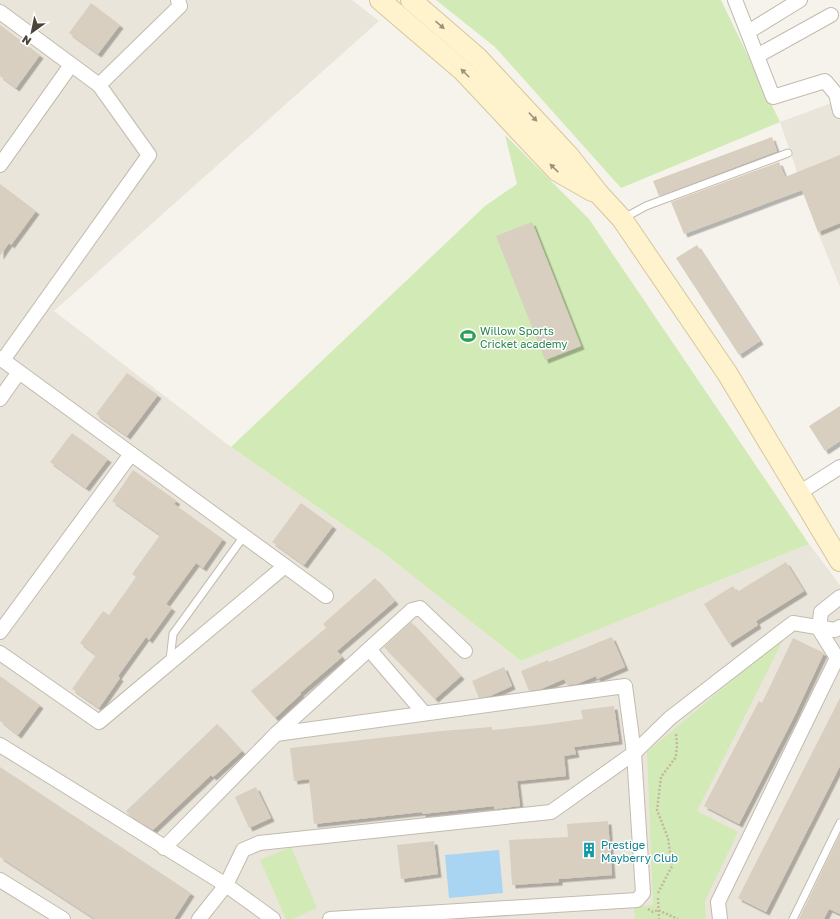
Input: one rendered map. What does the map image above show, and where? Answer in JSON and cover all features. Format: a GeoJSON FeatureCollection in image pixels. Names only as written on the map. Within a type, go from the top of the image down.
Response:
{"type":"FeatureCollection","features":[{"type":"Feature","properties":{"kind":"street"},"geometry":{"type":"LineString","coordinates":[[99,85],[180,6],[178,0]]}},
{"type":"Feature","properties":{"kind":"street"},"geometry":{"type":"LineString","coordinates":[[380,0],[463,71],[556,172],[599,194]]}},
{"type":"Feature","properties":{"kind":"street"},"geometry":{"type":"LineString","coordinates":[[411,0],[477,57],[569,156],[599,194],[622,219],[727,373],[839,558]]}},
{"type":"Feature","properties":{"kind":"street"},"geometry":{"type":"LineString","coordinates":[[735,0],[772,97],[825,81],[836,94],[840,111]]}},
{"type":"Feature","properties":{"kind":"street"},"geometry":{"type":"LineString","coordinates":[[748,32],[800,0]]}},
{"type":"Feature","properties":{"kind":"street"},"geometry":{"type":"LineString","coordinates":[[0,12],[99,85],[149,155],[1,359],[326,596]]}},
{"type":"Feature","properties":{"kind":"street"},"geometry":{"type":"LineString","coordinates":[[757,56],[831,15]]}},
{"type":"Feature","properties":{"kind":"street"},"geometry":{"type":"LineString","coordinates":[[0,165],[71,65]]}},
{"type":"Feature","properties":{"kind":"street"},"geometry":{"type":"LineString","coordinates":[[0,399],[19,372]]}},
{"type":"Feature","properties":{"kind":"street"},"geometry":{"type":"LineString","coordinates":[[0,632],[131,454]]}},
{"type":"Feature","properties":{"kind":"street"},"geometry":{"type":"LineString","coordinates":[[799,493],[840,467]]}},
{"type":"Feature","properties":{"kind":"street"},"geometry":{"type":"LineString","coordinates":[[0,653],[99,722],[285,566]]}},
{"type":"Feature","properties":{"kind":"street"},"geometry":{"type":"LineString","coordinates":[[720,919],[718,902],[837,658],[819,629],[821,612],[840,597]]}},
{"type":"Feature","properties":{"kind":"street"},"geometry":{"type":"LineString","coordinates":[[164,848],[276,734],[369,649],[417,608],[420,608],[465,651]]}},
{"type":"Feature","properties":{"kind":"street"},"geometry":{"type":"LineString","coordinates":[[199,919],[226,885],[243,850],[259,843],[551,812],[634,753],[670,718],[792,623],[819,629],[835,630],[840,627]]}},
{"type":"Feature","properties":{"kind":"street"},"geometry":{"type":"LineString","coordinates":[[369,649],[424,713]]}},
{"type":"Feature","properties":{"kind":"street"},"geometry":{"type":"LineString","coordinates":[[276,734],[625,686],[634,753],[643,893],[637,900],[330,919]]}},
{"type":"Feature","properties":{"kind":"street"},"geometry":{"type":"LineString","coordinates":[[0,744],[164,848],[226,885],[273,919]]}},
{"type":"Feature","properties":{"kind":"street"},"geometry":{"type":"LineString","coordinates":[[0,880],[63,919]]}},
{"type":"Feature","properties":{"kind":"lane"},"geometry":{"type":"LineString","coordinates":[[622,219],[646,206],[788,153]]}},
{"type":"Feature","properties":{"kind":"lane"},"geometry":{"type":"LineString","coordinates":[[170,663],[173,634],[244,536]]}},
{"type":"Feature","properties":{"kind":"lane"},"geometry":{"type":"LineString","coordinates":[[793,919],[840,823]]}},
{"type":"Feature","properties":{"kind":"path"},"geometry":{"type":"LineString","coordinates":[[659,919],[658,894],[672,866],[668,838],[657,810],[661,777],[676,757],[676,733],[670,718]]}},
{"type":"Feature","properties":{"kind":"path"},"geometry":{"type":"LineString","coordinates":[[637,900],[653,912],[658,910],[678,919]]}},
{"type":"Feature","properties":{"kind":"shaded area"},"geometry":{"type":"Polygon","coordinates":[[[0,0],[352,0],[379,21],[54,311],[231,447],[381,551],[521,661],[809,544],[840,585],[840,919],[0,919],[0,0]]]}},
{"type":"Feature","properties":{"kind":"shaded area"},"geometry":{"type":"Polygon","coordinates":[[[840,97],[840,287],[817,230],[780,122],[829,104],[840,97]]]}},
{"type":"Feature","properties":{"kind":"green space"},"geometry":{"type":"Polygon","coordinates":[[[436,0],[721,0],[780,122],[621,188],[495,47],[436,0]]]}},
{"type":"Feature","properties":{"kind":"green space","name":"Willow Sports Cricket academy"},"geometry":{"type":"Polygon","coordinates":[[[505,135],[589,219],[809,544],[521,661],[381,551],[231,447],[485,206],[517,184],[505,135]]]}},
{"type":"Feature","properties":{"kind":"green space"},"geometry":{"type":"Polygon","coordinates":[[[785,636],[697,811],[738,832],[705,901],[706,919],[635,919],[634,907],[653,905],[647,752],[785,636]]]}},
{"type":"Feature","properties":{"kind":"green space"},"geometry":{"type":"Polygon","coordinates":[[[291,847],[317,908],[293,919],[286,919],[260,860],[291,847]]]}},
{"type":"Feature","properties":{"kind":"water"},"geometry":{"type":"Polygon","coordinates":[[[499,850],[503,893],[449,898],[445,855],[499,850]]]}},
{"type":"Feature","properties":{"kind":"building"},"geometry":{"type":"Polygon","coordinates":[[[91,3],[120,25],[98,54],[69,33],[91,3]]]}},
{"type":"Feature","properties":{"kind":"building"},"geometry":{"type":"Polygon","coordinates":[[[0,25],[40,55],[16,88],[0,76],[0,25]]]}},
{"type":"Feature","properties":{"kind":"building"},"geometry":{"type":"Polygon","coordinates":[[[772,137],[777,151],[659,196],[653,181],[772,137]]]}},
{"type":"Feature","properties":{"kind":"building"},"geometry":{"type":"Polygon","coordinates":[[[840,155],[840,223],[818,232],[802,190],[684,234],[671,202],[779,162],[785,177],[840,155]]]}},
{"type":"Feature","properties":{"kind":"building"},"geometry":{"type":"Polygon","coordinates":[[[0,184],[36,211],[11,245],[9,243],[0,256],[0,184]]]}},
{"type":"Feature","properties":{"kind":"building"},"geometry":{"type":"Polygon","coordinates":[[[532,222],[581,346],[545,360],[496,236],[532,222]]]}},
{"type":"Feature","properties":{"kind":"building"},"geometry":{"type":"Polygon","coordinates":[[[697,245],[760,341],[739,355],[676,258],[697,245]]]}},
{"type":"Feature","properties":{"kind":"building"},"geometry":{"type":"Polygon","coordinates":[[[127,373],[158,395],[127,436],[96,414],[127,373]]]}},
{"type":"Feature","properties":{"kind":"building"},"geometry":{"type":"Polygon","coordinates":[[[840,406],[840,441],[825,451],[809,426],[840,406]]]}},
{"type":"Feature","properties":{"kind":"building"},"geometry":{"type":"Polygon","coordinates":[[[72,433],[108,459],[86,488],[50,462],[72,433]]]}},
{"type":"Feature","properties":{"kind":"building"},"geometry":{"type":"Polygon","coordinates":[[[133,470],[177,501],[174,504],[223,539],[203,568],[196,563],[166,604],[172,608],[149,640],[146,637],[118,676],[120,678],[99,708],[72,689],[96,655],[80,643],[103,611],[109,615],[136,577],[132,574],[160,535],[112,501],[133,470]]]}},
{"type":"Feature","properties":{"kind":"building"},"geometry":{"type":"Polygon","coordinates":[[[301,503],[333,526],[304,565],[272,542],[301,503]]]}},
{"type":"Feature","properties":{"kind":"building"},"geometry":{"type":"Polygon","coordinates":[[[786,562],[804,591],[756,621],[758,625],[729,644],[704,604],[733,586],[737,592],[786,562]]]}},
{"type":"Feature","properties":{"kind":"building"},"geometry":{"type":"Polygon","coordinates":[[[375,578],[395,601],[337,651],[342,657],[300,693],[301,694],[275,718],[251,691],[326,628],[323,624],[375,578]]]}},
{"type":"Feature","properties":{"kind":"building"},"geometry":{"type":"Polygon","coordinates":[[[411,622],[461,676],[435,699],[384,647],[411,622]]]}},
{"type":"Feature","properties":{"kind":"building"},"geometry":{"type":"Polygon","coordinates":[[[612,637],[625,667],[597,679],[596,676],[577,684],[567,685],[564,679],[541,689],[529,691],[521,671],[548,660],[549,662],[612,637]]]}},
{"type":"Feature","properties":{"kind":"building"},"geometry":{"type":"Polygon","coordinates":[[[793,638],[824,653],[793,719],[739,824],[704,806],[759,701],[762,703],[793,638]]]}},
{"type":"Feature","properties":{"kind":"building"},"geometry":{"type":"Polygon","coordinates":[[[504,667],[512,686],[490,696],[479,698],[472,681],[504,667]]]}},
{"type":"Feature","properties":{"kind":"building"},"geometry":{"type":"Polygon","coordinates":[[[0,676],[40,705],[18,735],[0,721],[0,676]]]}},
{"type":"Feature","properties":{"kind":"building"},"geometry":{"type":"Polygon","coordinates":[[[840,698],[840,766],[766,912],[738,898],[840,698]]]}},
{"type":"Feature","properties":{"kind":"building"},"geometry":{"type":"Polygon","coordinates":[[[614,706],[619,741],[574,747],[576,754],[564,756],[566,776],[517,781],[520,806],[494,809],[494,806],[422,814],[422,812],[314,824],[309,779],[294,781],[290,748],[441,731],[492,727],[492,730],[540,725],[583,719],[581,710],[614,706]]]}},
{"type":"Feature","properties":{"kind":"building"},"geometry":{"type":"Polygon","coordinates":[[[217,724],[242,751],[213,777],[211,775],[153,830],[130,816],[126,811],[217,724]]]}},
{"type":"Feature","properties":{"kind":"building"},"geometry":{"type":"Polygon","coordinates":[[[0,767],[191,893],[174,919],[95,919],[0,857],[0,767]]]}},
{"type":"Feature","properties":{"kind":"building"},"geometry":{"type":"Polygon","coordinates":[[[256,787],[271,818],[249,828],[235,797],[256,787]]]}},
{"type":"Feature","properties":{"kind":"building"},"geometry":{"type":"Polygon","coordinates":[[[608,821],[612,875],[559,879],[559,882],[512,885],[509,840],[568,837],[567,824],[608,821]]]}},
{"type":"Feature","properties":{"kind":"building"},"geometry":{"type":"Polygon","coordinates":[[[840,834],[840,914],[829,909],[824,919],[799,919],[840,834]]]}},
{"type":"Feature","properties":{"kind":"building"},"geometry":{"type":"Polygon","coordinates":[[[434,841],[438,874],[401,879],[397,845],[434,841]]]}},
{"type":"Feature","properties":{"kind":"place","name":"Willow Sports Cricket academy"},"geometry":{"type":"Point","coordinates":[468,336]}},
{"type":"Feature","properties":{"kind":"place","name":"Prestige Mayberry Club"},"geometry":{"type":"Point","coordinates":[589,850]}}]}
